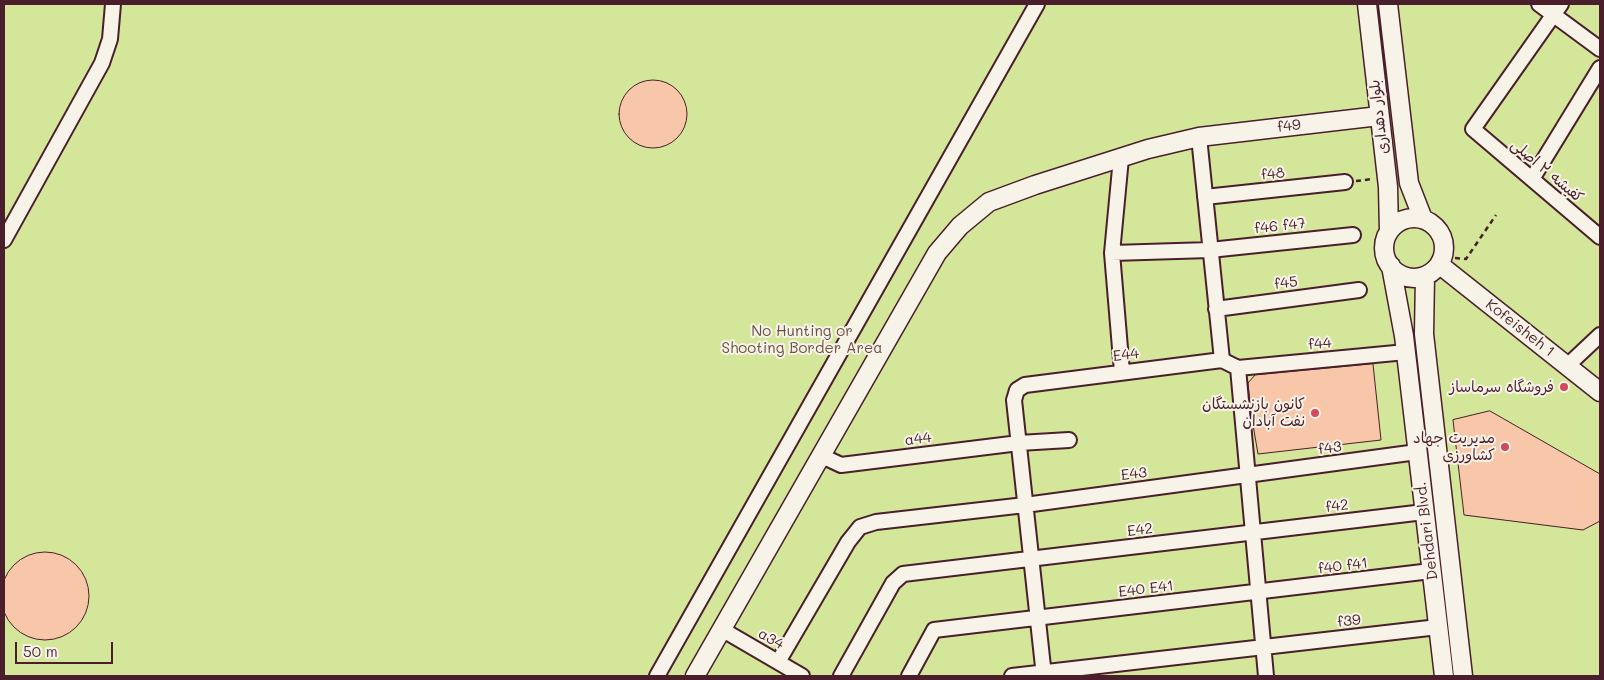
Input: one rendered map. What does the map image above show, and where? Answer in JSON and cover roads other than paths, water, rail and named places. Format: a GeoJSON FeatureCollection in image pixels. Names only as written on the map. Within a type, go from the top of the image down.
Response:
{"type":"FeatureCollection","features":[{"type":"Feature","properties":{"kind":"main road","name":"بلوار دهداری"},"geometry":{"type":"LineString","coordinates":[[1367,4],[1387,177],[1389,231]]}},
{"type":"Feature","properties":{"kind":"main road","name":"بلوار دهداری"},"geometry":{"type":"LineString","coordinates":[[1388,4],[1409,183],[1423,219]]}},
{"type":"Feature","properties":{"kind":"main road","name":"f49"},"geometry":{"type":"LineString","coordinates":[[695,676],[937,253],[960,226],[989,202],[1034,185],[1148,149],[1199,137],[1379,116]]}},
{"type":"Feature","properties":{"kind":"main road"},"geometry":{"type":"LineString","coordinates":[[1414,218],[1423,219],[1432,223],[1443,238],[1445,247],[1442,261],[1433,272],[1425,276],[1406,277],[1397,273],[1390,266],[1384,249],[1385,240],[1389,231],[1396,224],[1414,218]]}},
{"type":"Feature","properties":{"kind":"main road","name":"Kofeisheh 1"},"geometry":{"type":"LineString","coordinates":[[1442,261],[1600,392]]}},
{"type":"Feature","properties":{"kind":"main road","name":"Dehdari Blvd."},"geometry":{"type":"LineString","coordinates":[[1390,266],[1406,352],[1444,676]]}},
{"type":"Feature","properties":{"kind":"main road","name":"Dehdari Blvd."},"geometry":{"type":"LineString","coordinates":[[1425,276],[1424,334],[1463,676]]}},
{"type":"Feature","properties":{"kind":"street"},"geometry":{"type":"LineString","coordinates":[[4,240],[102,63],[110,40],[113,4]]}},
{"type":"Feature","properties":{"kind":"street"},"geometry":{"type":"LineString","coordinates":[[657,676],[1037,4]]}},
{"type":"Feature","properties":{"kind":"street"},"geometry":{"type":"LineString","coordinates":[[1539,4],[1557,9],[1600,49]]}},
{"type":"Feature","properties":{"kind":"street","name":"کفیشه ۲ اصلی"},"geometry":{"type":"LineString","coordinates":[[1557,9],[1473,129],[1532,179],[1597,230]]}},
{"type":"Feature","properties":{"kind":"street"},"geometry":{"type":"LineString","coordinates":[[1532,179],[1600,68]]}},
{"type":"Feature","properties":{"kind":"street"},"geometry":{"type":"LineString","coordinates":[[1199,137],[1222,360],[1238,368],[1266,676]]}},
{"type":"Feature","properties":{"kind":"street"},"geometry":{"type":"LineString","coordinates":[[1121,158],[1112,253],[1122,372]]}},
{"type":"Feature","properties":{"kind":"street","name":"f48"},"geometry":{"type":"LineString","coordinates":[[1205,197],[1344,182]]}},
{"type":"Feature","properties":{"kind":"street","name":"f46 f47"},"geometry":{"type":"LineString","coordinates":[[1112,253],[1210,250],[1353,235]]}},
{"type":"Feature","properties":{"kind":"street","name":"f45"},"geometry":{"type":"LineString","coordinates":[[1216,309],[1359,290]]}},
{"type":"Feature","properties":{"kind":"street"},"geometry":{"type":"LineString","coordinates":[[1567,366],[1600,335]]}},
{"type":"Feature","properties":{"kind":"street","name":"f44"},"geometry":{"type":"LineString","coordinates":[[1238,368],[1406,352]]}},
{"type":"Feature","properties":{"kind":"street","name":"E44"},"geometry":{"type":"LineString","coordinates":[[1019,442],[1014,400],[1017,390],[1025,385],[1222,360]]}},
{"type":"Feature","properties":{"kind":"street","name":"a44"},"geometry":{"type":"LineString","coordinates":[[822,456],[841,465],[1019,442],[1069,440]]}},
{"type":"Feature","properties":{"kind":"street"},"geometry":{"type":"LineString","coordinates":[[1019,442],[1044,674]]}},
{"type":"Feature","properties":{"kind":"street","name":"f43"},"geometry":{"type":"LineString","coordinates":[[1248,475],[1418,452]]}},
{"type":"Feature","properties":{"kind":"street","name":"E43"},"geometry":{"type":"LineString","coordinates":[[778,662],[848,542],[860,527],[876,522],[1248,475]]}},
{"type":"Feature","properties":{"kind":"street","name":"f42"},"geometry":{"type":"LineString","coordinates":[[1253,532],[1424,512]]}},
{"type":"Feature","properties":{"kind":"street","name":"E42"},"geometry":{"type":"LineString","coordinates":[[841,676],[892,583],[903,574],[1253,532]]}},
{"type":"Feature","properties":{"kind":"street","name":"f40 f41"},"geometry":{"type":"LineString","coordinates":[[1258,593],[1431,572]]}},
{"type":"Feature","properties":{"kind":"street","name":"E40 E41"},"geometry":{"type":"LineString","coordinates":[[908,676],[934,630],[1258,593]]}},
{"type":"Feature","properties":{"kind":"street","name":"f39"},"geometry":{"type":"LineString","coordinates":[[1012,676],[1044,674],[1438,627]]}},
{"type":"Feature","properties":{"kind":"street","name":"a34"},"geometry":{"type":"LineString","coordinates":[[723,630],[802,676]]}},
{"type":"Feature","properties":{"kind":"place","name":"فروشگاه سرماساز"},"geometry":{"type":"Point","coordinates":[1564,387]}},
{"type":"Feature","properties":{"kind":"place","name":"کانون بازنشستگان نفت آبادان"},"geometry":{"type":"Point","coordinates":[1315,413]}},
{"type":"Feature","properties":{"kind":"place","name":"مدیریت جهاد کشاورزی"},"geometry":{"type":"Point","coordinates":[1505,447]}},
{"type":"Feature","properties":{"kind":"park label","name":"No Hunting or Shooting Border Area"},"geometry":{"type":"Point","coordinates":[802,340]}}]}
